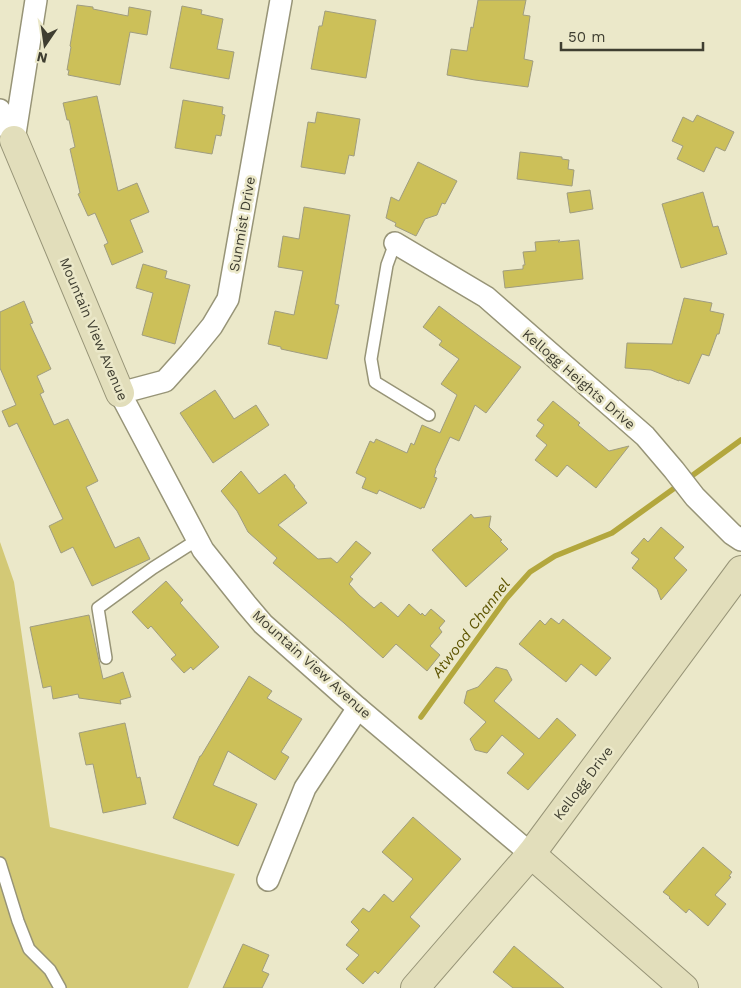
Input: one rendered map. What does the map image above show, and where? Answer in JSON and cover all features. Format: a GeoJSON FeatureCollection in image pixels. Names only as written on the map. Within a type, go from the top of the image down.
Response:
{"type":"FeatureCollection","features":[{"type":"Feature","properties":{"kind":"main road","name":"Mountain View Avenue"},"geometry":{"type":"LineString","coordinates":[[14,140],[120,393]]}},
{"type":"Feature","properties":{"kind":"main road","name":"Kellogg Drive"},"geometry":{"type":"LineString","coordinates":[[415,988],[531,854],[741,570]]}},
{"type":"Feature","properties":{"kind":"main road","name":"Mountain View Avenue"},"geometry":{"type":"LineString","coordinates":[[531,854],[684,988]]}},
{"type":"Feature","properties":{"kind":"street"},"geometry":{"type":"LineString","coordinates":[[14,140],[36,0]]}},
{"type":"Feature","properties":{"kind":"street","name":"Sunmist Drive"},"geometry":{"type":"LineString","coordinates":[[120,393],[165,381],[212,326],[228,299],[281,0]]}},
{"type":"Feature","properties":{"kind":"street","name":"Mountain View Avenue"},"geometry":{"type":"LineString","coordinates":[[0,110],[14,140]]}},
{"type":"Feature","properties":{"kind":"street","name":"Kellogg Heights Drive"},"geometry":{"type":"LineString","coordinates":[[395,243],[486,297],[645,436],[694,497],[732,534],[741,540]]}},
{"type":"Feature","properties":{"kind":"street","name":"Mountain View Avenue"},"geometry":{"type":"LineString","coordinates":[[120,393],[202,550],[263,624],[358,708],[531,854]]}},
{"type":"Feature","properties":{"kind":"street"},"geometry":{"type":"LineString","coordinates":[[268,880],[305,788],[358,708]]}},
{"type":"Feature","properties":{"kind":"lane"},"geometry":{"type":"LineString","coordinates":[[395,243],[387,264],[371,359],[375,382],[429,415]]}},
{"type":"Feature","properties":{"kind":"lane"},"geometry":{"type":"LineString","coordinates":[[106,658],[98,608],[153,568],[197,540]]}},
{"type":"Feature","properties":{"kind":"lane"},"geometry":{"type":"LineString","coordinates":[[0,863],[18,922],[29,948],[50,970],[60,988]]}},
{"type":"Feature","properties":{"kind":"shaded area"},"geometry":{"type":"Polygon","coordinates":[[[0,542],[14,582],[50,827],[235,874],[188,988],[0,988],[0,542]]]}},
{"type":"Feature","properties":{"kind":"building"},"geometry":{"type":"Polygon","coordinates":[[[478,0],[526,0],[523,15],[530,16],[524,59],[533,61],[528,87],[447,75],[451,49],[467,51],[478,0]]]}},
{"type":"Feature","properties":{"kind":"building"},"geometry":{"type":"Polygon","coordinates":[[[77,5],[128,16],[129,7],[151,11],[147,35],[130,32],[120,85],[68,75],[70,46],[77,5]]]}},
{"type":"Feature","properties":{"kind":"building"},"geometry":{"type":"Polygon","coordinates":[[[182,6],[202,10],[201,14],[223,19],[217,49],[234,52],[229,79],[170,68],[182,6]]]}},
{"type":"Feature","properties":{"kind":"building"},"geometry":{"type":"Polygon","coordinates":[[[325,11],[376,20],[366,78],[311,69],[319,26],[322,26],[325,11]]]}},
{"type":"Feature","properties":{"kind":"building"},"geometry":{"type":"Polygon","coordinates":[[[97,96],[118,191],[137,183],[149,212],[130,220],[143,252],[112,265],[104,245],[108,243],[95,213],[88,216],[78,194],[80,193],[70,149],[75,147],[63,103],[97,96]]]}},
{"type":"Feature","properties":{"kind":"building"},"geometry":{"type":"Polygon","coordinates":[[[183,100],[223,107],[222,114],[225,115],[221,136],[216,135],[212,154],[175,148],[183,100]]]}},
{"type":"Feature","properties":{"kind":"building"},"geometry":{"type":"Polygon","coordinates":[[[317,112],[360,119],[354,156],[349,155],[345,174],[301,167],[308,122],[315,123],[317,112]]]}},
{"type":"Feature","properties":{"kind":"building"},"geometry":{"type":"Polygon","coordinates":[[[697,115],[734,132],[725,151],[716,147],[704,172],[677,159],[683,146],[672,141],[683,117],[693,122],[697,115]]]}},
{"type":"Feature","properties":{"kind":"building"},"geometry":{"type":"Polygon","coordinates":[[[520,152],[562,157],[562,159],[569,160],[568,169],[574,170],[572,186],[517,179],[520,152]]]}},
{"type":"Feature","properties":{"kind":"building"},"geometry":{"type":"Polygon","coordinates":[[[418,162],[457,181],[445,204],[442,203],[437,215],[425,219],[416,236],[395,226],[396,223],[386,218],[391,197],[399,201],[418,162]]]}},
{"type":"Feature","properties":{"kind":"building"},"geometry":{"type":"Polygon","coordinates":[[[590,190],[593,209],[570,213],[567,193],[590,190]]]}},
{"type":"Feature","properties":{"kind":"building"},"geometry":{"type":"Polygon","coordinates":[[[703,192],[713,227],[718,226],[727,254],[681,268],[662,204],[703,192]]]}},
{"type":"Feature","properties":{"kind":"building"},"geometry":{"type":"Polygon","coordinates":[[[304,207],[350,215],[335,304],[339,305],[327,359],[281,349],[281,347],[268,344],[275,311],[294,315],[303,271],[278,267],[283,236],[299,239],[304,207]]]}},
{"type":"Feature","properties":{"kind":"building"},"geometry":{"type":"Polygon","coordinates":[[[560,240],[558,242],[579,240],[583,279],[505,288],[503,271],[523,269],[523,265],[525,265],[523,252],[536,251],[535,242],[560,240]]]}},
{"type":"Feature","properties":{"kind":"building"},"geometry":{"type":"Polygon","coordinates":[[[143,264],[167,271],[165,278],[190,285],[175,344],[142,335],[153,293],[136,288],[143,264]]]}},
{"type":"Feature","properties":{"kind":"building"},"geometry":{"type":"Polygon","coordinates":[[[684,298],[712,303],[710,311],[724,314],[719,334],[717,334],[709,356],[702,354],[689,384],[651,370],[625,368],[627,343],[672,344],[684,298]]]}},
{"type":"Feature","properties":{"kind":"building"},"geometry":{"type":"Polygon","coordinates":[[[24,301],[33,323],[30,324],[51,369],[37,376],[44,392],[40,394],[54,425],[68,419],[98,481],[86,487],[115,548],[139,537],[150,559],[92,586],[73,547],[61,553],[49,526],[63,519],[17,423],[9,427],[2,411],[16,405],[0,368],[0,312],[24,301]]]}},
{"type":"Feature","properties":{"kind":"building"},"geometry":{"type":"Polygon","coordinates":[[[439,306],[521,367],[486,413],[475,405],[459,441],[450,437],[435,470],[434,477],[437,478],[424,508],[422,507],[421,509],[379,490],[377,494],[362,488],[366,478],[356,473],[370,441],[374,443],[376,439],[407,453],[411,443],[414,445],[422,425],[440,433],[457,395],[441,384],[459,359],[439,345],[442,341],[423,327],[439,306]]]}},
{"type":"Feature","properties":{"kind":"building"},"geometry":{"type":"Polygon","coordinates":[[[215,390],[234,419],[256,405],[269,425],[213,463],[180,413],[215,390]]]}},
{"type":"Feature","properties":{"kind":"building"},"geometry":{"type":"Polygon","coordinates":[[[553,401],[580,423],[578,425],[609,451],[629,446],[596,488],[567,465],[557,477],[535,460],[547,445],[536,436],[544,425],[537,420],[553,401]]]}},
{"type":"Feature","properties":{"kind":"building"},"geometry":{"type":"Polygon","coordinates":[[[241,471],[259,494],[285,474],[307,503],[278,525],[318,559],[331,558],[337,563],[356,541],[371,553],[350,577],[353,579],[349,584],[374,608],[381,602],[398,617],[409,604],[421,615],[422,613],[425,616],[431,609],[445,621],[439,628],[442,632],[430,646],[440,655],[427,671],[396,644],[383,658],[273,563],[277,558],[248,532],[237,511],[221,491],[241,471]]]}},
{"type":"Feature","properties":{"kind":"building"},"geometry":{"type":"Polygon","coordinates":[[[471,514],[474,518],[491,516],[489,527],[508,549],[466,587],[432,550],[471,514]]]}},
{"type":"Feature","properties":{"kind":"building"},"geometry":{"type":"Polygon","coordinates":[[[661,527],[684,547],[674,558],[687,570],[661,600],[657,589],[632,568],[639,559],[631,553],[644,538],[648,542],[661,527]]]}},
{"type":"Feature","properties":{"kind":"building"},"geometry":{"type":"Polygon","coordinates":[[[166,581],[183,600],[180,603],[219,647],[193,670],[191,667],[184,673],[171,659],[176,655],[151,626],[148,629],[132,612],[166,581]]]}},
{"type":"Feature","properties":{"kind":"building"},"geometry":{"type":"Polygon","coordinates":[[[89,615],[103,679],[123,672],[131,697],[120,700],[121,704],[79,698],[78,694],[53,699],[51,686],[43,688],[30,627],[89,615]]]}},
{"type":"Feature","properties":{"kind":"building"},"geometry":{"type":"Polygon","coordinates":[[[551,618],[559,624],[563,619],[611,658],[596,676],[581,664],[566,682],[519,644],[540,620],[545,625],[551,618]]]}},
{"type":"Feature","properties":{"kind":"building"},"geometry":{"type":"Polygon","coordinates":[[[496,667],[507,670],[512,680],[494,701],[539,739],[557,718],[576,735],[528,790],[507,773],[524,754],[502,735],[487,753],[475,750],[470,739],[486,722],[464,703],[467,691],[478,687],[496,667]]]}},
{"type":"Feature","properties":{"kind":"building"},"geometry":{"type":"Polygon","coordinates":[[[249,676],[272,691],[267,698],[302,719],[281,752],[289,757],[275,780],[228,751],[213,785],[257,804],[238,846],[173,818],[200,756],[249,676]]]}},
{"type":"Feature","properties":{"kind":"building"},"geometry":{"type":"Polygon","coordinates":[[[125,723],[137,778],[140,777],[146,804],[103,813],[93,764],[86,765],[79,733],[125,723]]]}},
{"type":"Feature","properties":{"kind":"building"},"geometry":{"type":"Polygon","coordinates":[[[413,817],[461,859],[410,917],[420,926],[378,974],[375,971],[363,984],[346,969],[359,955],[346,945],[359,930],[351,922],[363,908],[369,912],[384,894],[393,902],[413,879],[382,852],[413,817]]]}},
{"type":"Feature","properties":{"kind":"building"},"geometry":{"type":"Polygon","coordinates":[[[703,847],[732,872],[729,876],[731,877],[715,895],[726,904],[708,926],[689,909],[686,913],[663,892],[703,847]]]}},
{"type":"Feature","properties":{"kind":"building"},"geometry":{"type":"Polygon","coordinates":[[[243,944],[269,955],[262,971],[269,974],[262,988],[223,988],[243,944]]]}},
{"type":"Feature","properties":{"kind":"building"},"geometry":{"type":"Polygon","coordinates":[[[514,946],[564,988],[513,988],[493,972],[514,946]]]}},
{"type":"Feature","properties":{"kind":"waterway","name":"Atwood Channel"},"geometry":{"type":"LineString","coordinates":[[693,475],[741,440]]}},
{"type":"Feature","properties":{"kind":"waterway","name":"Atwood Channel"},"geometry":{"type":"LineString","coordinates":[[421,717],[506,599],[530,572],[555,556],[612,533],[676,487]]}}]}
